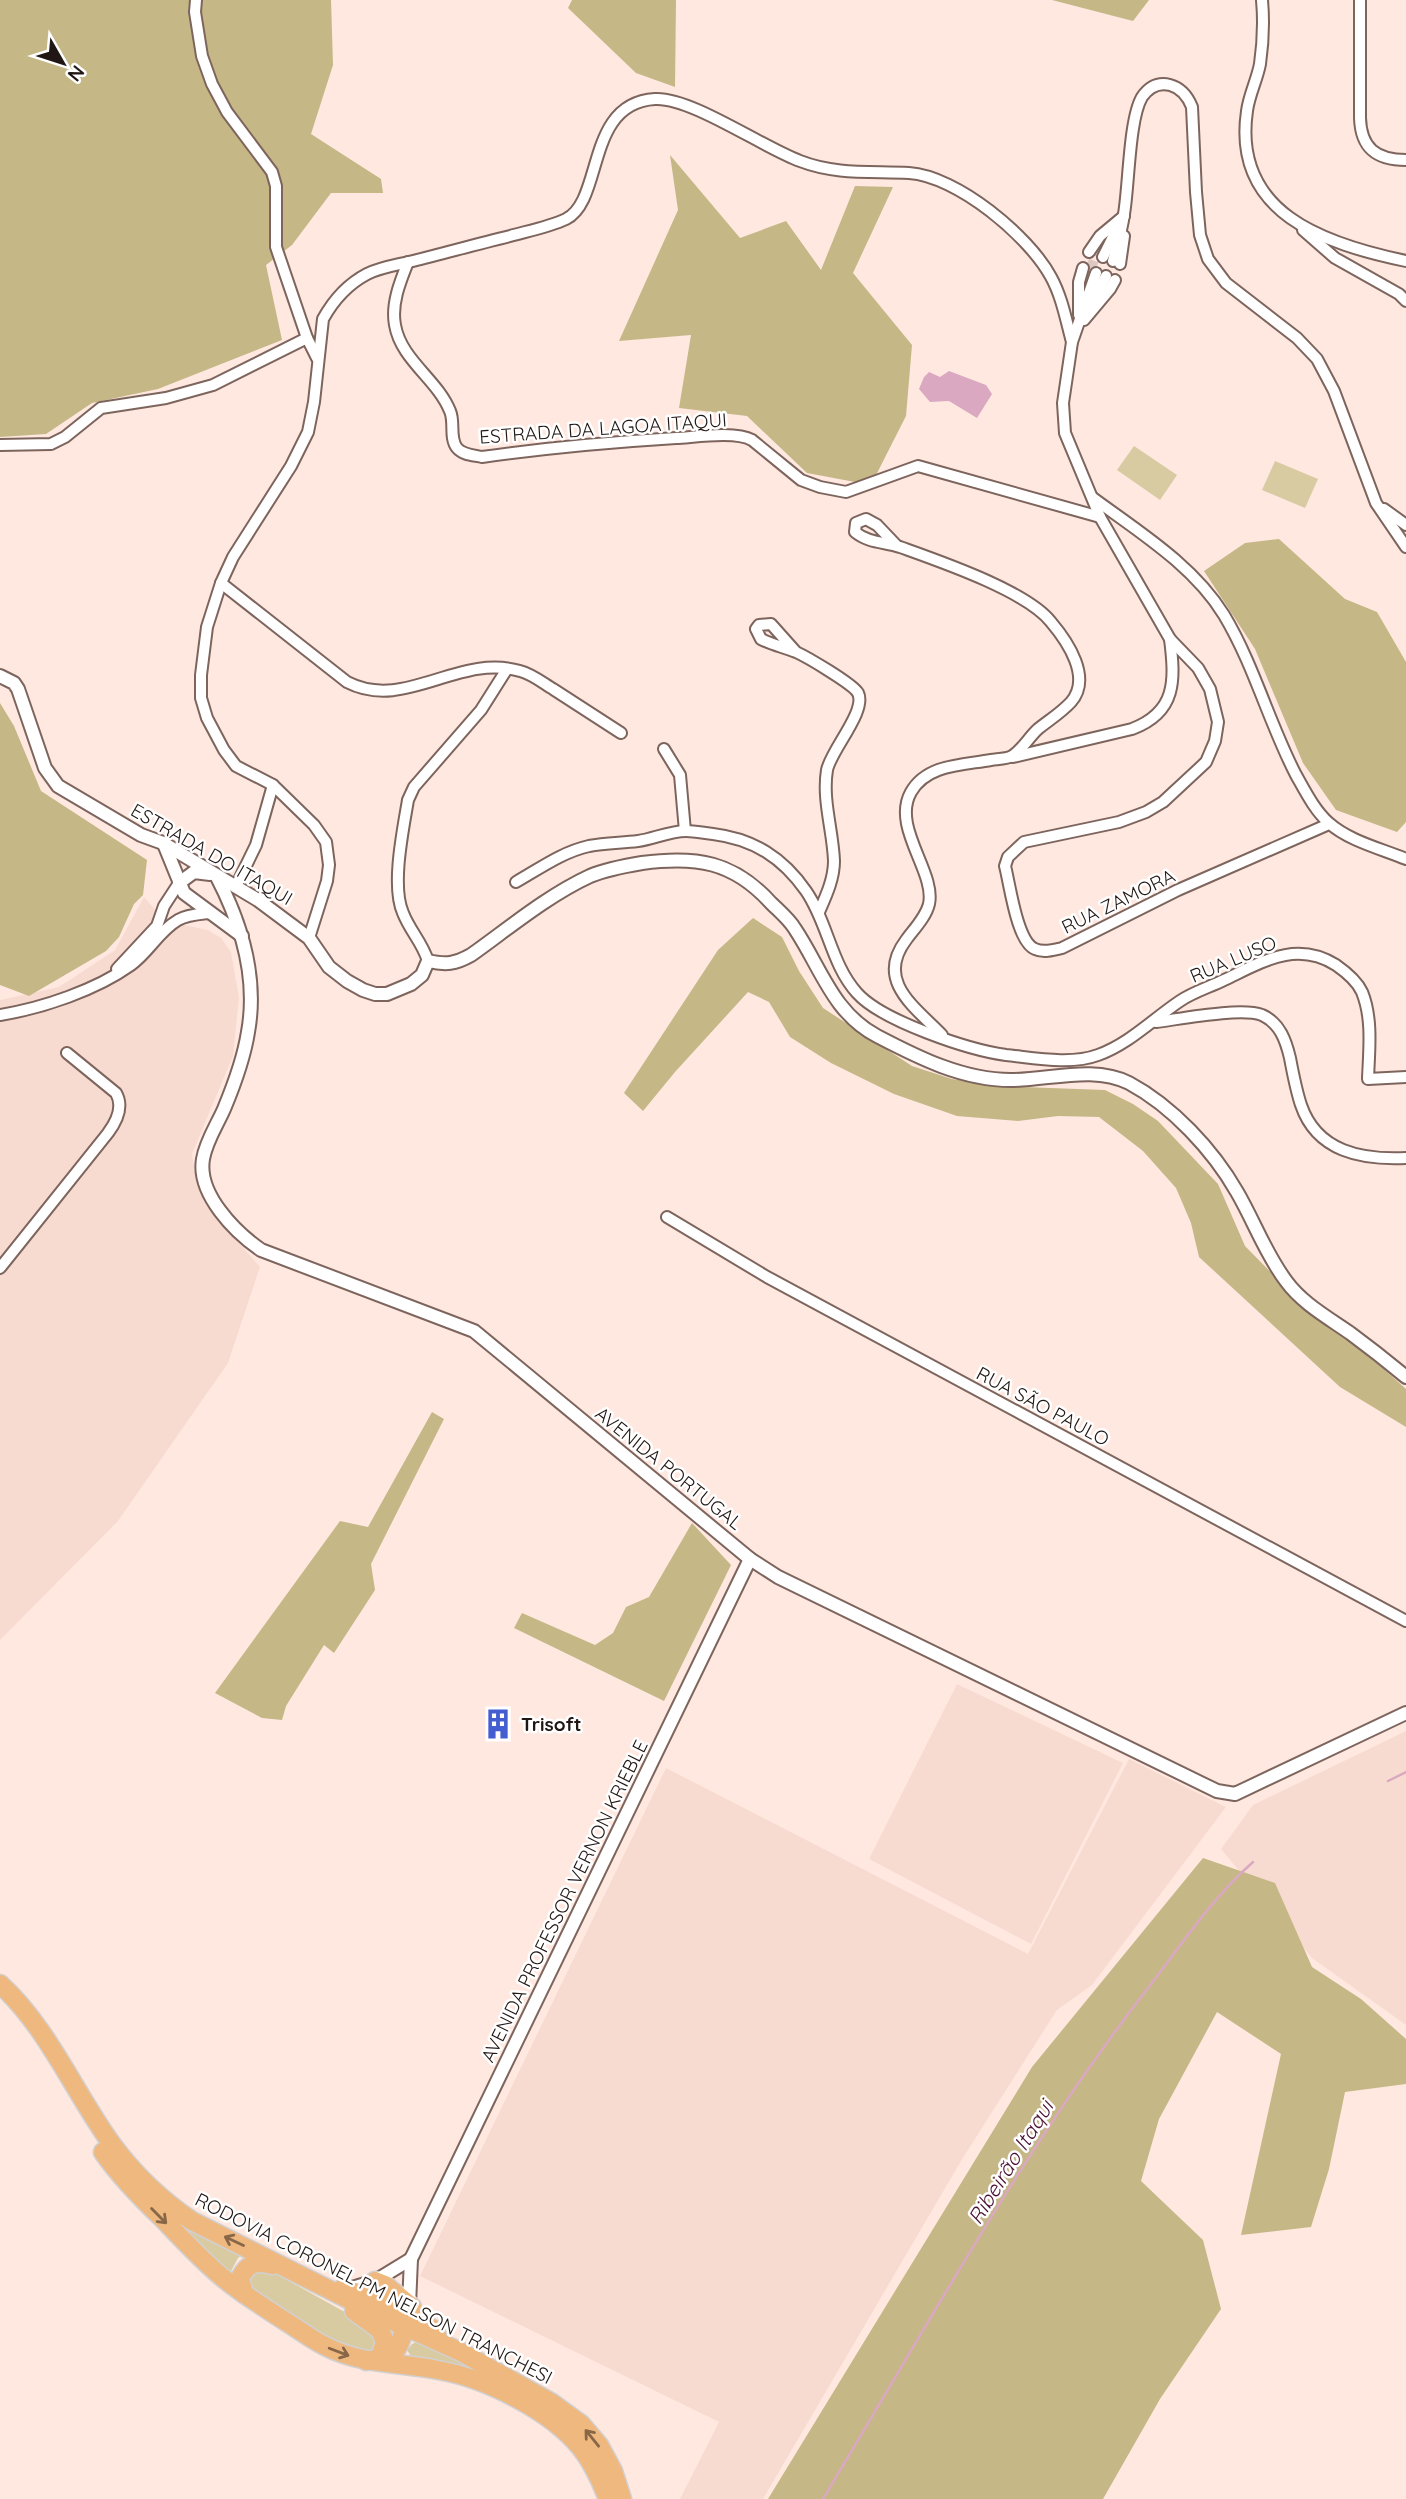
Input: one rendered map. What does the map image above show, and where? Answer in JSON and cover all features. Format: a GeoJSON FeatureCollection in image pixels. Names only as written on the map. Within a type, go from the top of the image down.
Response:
{"type":"FeatureCollection","features":[{"type":"Feature","properties":{"kind":"highway","name":"RODOVIA CORONEL PM NELSON TRANCHESI"},"geometry":{"type":"LineString","coordinates":[[0,1984],[35,2024],[110,2141],[137,2175],[176,2210],[192,2221],[318,2284],[407,2314],[461,2352],[525,2386],[581,2424],[599,2445],[613,2471],[622,2499]]}},
{"type":"Feature","properties":{"kind":"highway","name":"RODOVIA CORONEL PM NELSON TRANCHESI"},"geometry":{"type":"LineString","coordinates":[[0,1997],[22,2021],[118,2172],[202,2260],[244,2294],[325,2346],[373,2360],[463,2375],[494,2388],[537,2412],[580,2447],[601,2481],[607,2499]]}},
{"type":"Feature","properties":{"kind":"highway"},"geometry":{"type":"LineString","coordinates":[[244,2294],[240,2278],[249,2265],[255,2262],[284,2267]]}},
{"type":"Feature","properties":{"kind":"highway"},"geometry":{"type":"LineString","coordinates":[[375,2281],[385,2285],[407,2314]]}},
{"type":"Feature","properties":{"kind":"highway"},"geometry":{"type":"LineString","coordinates":[[318,2284],[386,2301],[434,2330],[461,2352]]}},
{"type":"Feature","properties":{"kind":"highway"},"geometry":{"type":"LineString","coordinates":[[318,2284],[380,2330],[385,2342],[373,2360]]}},
{"type":"Feature","properties":{"kind":"highway"},"geometry":{"type":"LineString","coordinates":[[373,2360],[386,2358],[396,2352],[407,2314]]}},
{"type":"Feature","properties":{"kind":"street"},"geometry":{"type":"LineString","coordinates":[[196,0],[198,35],[212,84],[227,112],[272,172],[276,186],[276,247],[307,338],[317,358]]}},
{"type":"Feature","properties":{"kind":"street"},"geometry":{"type":"LineString","coordinates":[[1262,0],[1264,24],[1259,65],[1247,107],[1244,135],[1254,179],[1269,198],[1335,258],[1399,294],[1406,301]]}},
{"type":"Feature","properties":{"kind":"street"},"geometry":{"type":"LineString","coordinates":[[1360,0],[1360,118],[1363,137],[1368,146],[1383,158],[1406,160]]}},
{"type":"Feature","properties":{"kind":"street"},"geometry":{"type":"LineString","coordinates":[[1124,216],[1104,258],[1124,247],[1124,216],[1138,106],[1148,89],[1160,84],[1173,86],[1189,100],[1192,107],[1200,234],[1208,259],[1226,283],[1297,338],[1317,359],[1334,391],[1376,503],[1404,541]]}},
{"type":"Feature","properties":{"kind":"street"},"geometry":{"type":"LineString","coordinates":[[309,938],[327,881],[329,865],[326,842],[314,825],[273,785],[236,766],[224,750],[206,718],[201,698],[202,653],[207,627],[233,557],[291,466],[307,432],[314,402],[323,319],[330,307],[351,285],[383,268],[554,224],[569,217],[582,200],[604,134],[632,105],[653,99],[677,101],[796,160],[823,169],[851,173],[909,173],[925,176],[958,190],[1006,226],[1040,260],[1052,278],[1061,301],[1072,342]]}},
{"type":"Feature","properties":{"kind":"street"},"geometry":{"type":"LineString","coordinates":[[1298,225],[1355,249],[1406,261]]}},
{"type":"Feature","properties":{"kind":"street","name":"ESTRADA DA LAGOA ITAQUI"},"geometry":{"type":"LineString","coordinates":[[408,262],[397,293],[394,321],[396,333],[402,346],[421,368],[450,411],[454,444],[467,454],[482,457],[624,441],[698,436],[744,437],[752,440],[801,480],[820,488],[846,492],[918,466],[1100,517]]}},
{"type":"Feature","properties":{"kind":"street"},"geometry":{"type":"LineString","coordinates":[[1072,342],[1098,273],[1110,289],[1079,325]]}},
{"type":"Feature","properties":{"kind":"street"},"geometry":{"type":"LineString","coordinates":[[0,445],[51,444],[65,437],[101,408],[166,398],[213,385],[307,338]]}},
{"type":"Feature","properties":{"kind":"street","name":"RUA ZAMORA"},"geometry":{"type":"LineString","coordinates":[[1072,342],[1063,403],[1065,433],[1100,517],[1170,639],[1198,668],[1210,689],[1218,722],[1215,741],[1206,762],[1179,789],[1146,812],[1119,822],[1024,842],[1017,846],[1008,856],[1005,866],[1023,938],[1035,950],[1062,948],[1178,890],[1329,824]]}},
{"type":"Feature","properties":{"kind":"street"},"geometry":{"type":"LineString","coordinates":[[1093,498],[1171,556],[1192,576],[1223,614],[1291,766],[1305,792],[1329,824],[1406,859]]}},
{"type":"Feature","properties":{"kind":"street"},"geometry":{"type":"LineString","coordinates":[[1376,503],[1406,525]]}},
{"type":"Feature","properties":{"kind":"street"},"geometry":{"type":"LineString","coordinates":[[897,546],[1015,594],[1036,606],[1066,642],[1077,667],[1078,690],[1067,706],[1037,730],[1011,757]]}},
{"type":"Feature","properties":{"kind":"street"},"geometry":{"type":"LineString","coordinates":[[222,583],[347,682],[362,689],[374,692],[394,691],[476,669],[507,669],[526,673],[621,733]]}},
{"type":"Feature","properties":{"kind":"street"},"geometry":{"type":"LineString","coordinates":[[944,1038],[904,995],[893,974],[898,950],[928,909],[930,897],[929,885],[914,850],[909,830],[907,804],[910,794],[926,774],[938,770],[1011,757],[1146,724],[1159,712],[1172,687],[1174,673],[1170,639]]}},
{"type":"Feature","properties":{"kind":"street"},"geometry":{"type":"LineString","coordinates":[[796,652],[856,690],[859,700],[856,713],[836,748],[827,772],[834,862],[829,886],[819,912]]}},
{"type":"Feature","properties":{"kind":"street"},"geometry":{"type":"LineString","coordinates":[[507,669],[481,710],[414,787],[408,800],[397,890],[401,911],[423,945],[428,961],[456,964],[563,890],[617,867],[673,859],[709,862],[737,873],[767,898],[794,927],[825,985],[847,1014],[859,1026],[879,1037],[939,1066],[974,1077],[1011,1080],[1101,1074],[1132,1085],[1159,1104],[1182,1122],[1216,1159],[1238,1193],[1265,1248],[1287,1283],[1325,1317],[1406,1377]]}},
{"type":"Feature","properties":{"kind":"street","name":"ESTRADA DO ITAQUI"},"geometry":{"type":"LineString","coordinates":[[0,676],[14,683],[18,689],[45,768],[58,786],[141,835],[163,843],[258,900],[309,938],[329,967],[355,985],[375,994],[387,994],[411,984],[422,975],[428,961]]}},
{"type":"Feature","properties":{"kind":"street"},"geometry":{"type":"LineString","coordinates":[[664,749],[680,775],[685,831]]}},
{"type":"Feature","properties":{"kind":"street"},"geometry":{"type":"LineString","coordinates":[[236,886],[256,845],[273,785]]}},
{"type":"Feature","properties":{"kind":"street"},"geometry":{"type":"LineString","coordinates":[[516,882],[565,854],[587,847],[638,841],[685,831],[731,836],[766,850],[794,875],[819,912],[840,968],[859,996],[890,1016],[970,1048],[1001,1054],[1063,1059],[1087,1058],[1109,1050],[1153,1023],[1237,1013],[1262,1016],[1271,1021],[1282,1035],[1301,1106],[1319,1136],[1328,1144],[1350,1154],[1406,1158]]}},
{"type":"Feature","properties":{"kind":"street"},"geometry":{"type":"LineString","coordinates":[[163,843],[184,893],[242,936]]}},
{"type":"Feature","properties":{"kind":"street"},"geometry":{"type":"LineString","coordinates":[[108,979],[157,926],[164,906],[179,883],[194,873],[217,876]]}},
{"type":"Feature","properties":{"kind":"street","name":"AVENIDA PORTUGAL"},"geometry":{"type":"LineString","coordinates":[[217,876],[242,936],[250,979],[248,1032],[226,1106],[203,1158],[205,1179],[218,1209],[237,1231],[261,1250],[474,1331],[750,1559],[778,1577],[899,1638],[1224,1793],[1235,1794],[1406,1713]]}},
{"type":"Feature","properties":{"kind":"street"},"geometry":{"type":"LineString","coordinates":[[0,1015],[71,995],[108,979],[132,964],[179,918],[209,913],[230,903],[258,900]]}},
{"type":"Feature","properties":{"kind":"street","name":"RUA LUSO"},"geometry":{"type":"LineString","coordinates":[[1153,1023],[1181,1000],[1264,961],[1295,953],[1314,954],[1341,968],[1356,982],[1362,993],[1369,1031],[1368,1079],[1406,1077]]}},
{"type":"Feature","properties":{"kind":"street"},"geometry":{"type":"LineString","coordinates":[[0,1268],[108,1133],[118,1116],[120,1099],[116,1093],[67,1053]]}},
{"type":"Feature","properties":{"kind":"street","name":"RUA SÃO PAULO"},"geometry":{"type":"LineString","coordinates":[[667,1217],[767,1278],[1406,1621]]}},
{"type":"Feature","properties":{"kind":"street","name":"AVENIDA PROFESSOR VERNON KRIEBLE"},"geometry":{"type":"LineString","coordinates":[[407,2314],[411,2259],[750,1559]]}},
{"type":"Feature","properties":{"kind":"street"},"geometry":{"type":"LineString","coordinates":[[345,2290],[375,2281],[411,2259]]}},
{"type":"Feature","properties":{"kind":"shaded area"},"geometry":{"type":"Polygon","coordinates":[[[0,0],[331,0],[333,65],[311,134],[381,179],[383,193],[331,193],[292,245],[266,265],[282,340],[158,389],[92,403],[46,434],[0,437],[0,0]]]}},
{"type":"Feature","properties":{"kind":"shaded area"},"geometry":{"type":"Polygon","coordinates":[[[572,0],[676,0],[675,87],[636,73],[568,8],[572,0]]]}},
{"type":"Feature","properties":{"kind":"shaded area"},"geometry":{"type":"Polygon","coordinates":[[[1052,0],[1149,0],[1133,21],[1052,0]]]}},
{"type":"Feature","properties":{"kind":"shaded area"},"geometry":{"type":"Polygon","coordinates":[[[670,155],[740,238],[786,221],[821,270],[855,186],[893,187],[853,273],[912,345],[906,416],[871,485],[807,473],[747,416],[679,408],[691,335],[619,341],[678,210],[670,155]]]}},
{"type":"Feature","properties":{"kind":"shaded area"},"geometry":{"type":"Polygon","coordinates":[[[949,371],[986,385],[992,394],[977,418],[949,401],[930,402],[919,389],[929,372],[940,377],[949,371]]]}},
{"type":"Feature","properties":{"kind":"shaded area"},"geometry":{"type":"Polygon","coordinates":[[[1134,446],[1177,475],[1160,500],[1117,470],[1134,446]]]}},
{"type":"Feature","properties":{"kind":"shaded area"},"geometry":{"type":"Polygon","coordinates":[[[1275,461],[1318,479],[1305,508],[1262,490],[1275,461]]]}},
{"type":"Feature","properties":{"kind":"shaded area"},"geometry":{"type":"Polygon","coordinates":[[[1279,539],[1345,599],[1377,612],[1406,662],[1406,822],[1397,832],[1336,810],[1303,763],[1255,649],[1204,571],[1245,543],[1279,539]]]}},
{"type":"Feature","properties":{"kind":"shaded area"},"geometry":{"type":"Polygon","coordinates":[[[0,703],[14,726],[41,791],[147,860],[143,895],[134,904],[119,937],[106,951],[29,996],[0,985],[0,703]]]}},
{"type":"Feature","properties":{"kind":"shaded area"},"geometry":{"type":"Polygon","coordinates":[[[144,897],[165,921],[208,930],[221,938],[231,952],[239,998],[233,1056],[192,1154],[196,1179],[205,1204],[260,1267],[228,1363],[118,1521],[0,1640],[0,1000],[59,987],[115,950],[144,897]]]}},
{"type":"Feature","properties":{"kind":"shaded area"},"geometry":{"type":"Polygon","coordinates":[[[753,918],[782,937],[799,971],[823,1008],[912,1066],[952,1079],[999,1086],[1105,1090],[1158,1121],[1218,1184],[1245,1246],[1306,1308],[1406,1389],[1406,1427],[1340,1387],[1199,1257],[1191,1223],[1176,1188],[1143,1151],[1099,1117],[1058,1116],[1018,1121],[957,1116],[894,1094],[831,1063],[790,1037],[769,1002],[748,992],[643,1111],[624,1093],[718,950],[753,918]]]}},
{"type":"Feature","properties":{"kind":"shaded area"},"geometry":{"type":"Polygon","coordinates":[[[432,1412],[444,1419],[371,1564],[375,1590],[334,1653],[324,1645],[286,1706],[282,1720],[262,1718],[215,1693],[340,1521],[368,1527],[432,1412]]]}},
{"type":"Feature","properties":{"kind":"shaded area"},"geometry":{"type":"Polygon","coordinates":[[[692,1523],[731,1565],[664,1701],[514,1628],[522,1613],[595,1645],[613,1633],[626,1607],[649,1597],[692,1523]]]}},
{"type":"Feature","properties":{"kind":"shaded area"},"geometry":{"type":"Polygon","coordinates":[[[957,1684],[1123,1763],[1031,1944],[869,1859],[957,1684]]]}},
{"type":"Feature","properties":{"kind":"shaded area"},"geometry":{"type":"Polygon","coordinates":[[[1406,1731],[1406,2025],[1312,1958],[1221,1849],[1253,1805],[1406,1731]]]}},
{"type":"Feature","properties":{"kind":"shaded area"},"geometry":{"type":"Polygon","coordinates":[[[1129,1759],[1226,1807],[1092,1985],[1057,2010],[961,2161],[763,2499],[680,2499],[719,2422],[420,2276],[666,1768],[1028,1954],[1129,1759]]]}},
{"type":"Feature","properties":{"kind":"shaded area"},"geometry":{"type":"Polygon","coordinates":[[[1203,1858],[1275,1883],[1312,1967],[1361,1999],[1406,2039],[1406,2084],[1345,2092],[1329,2169],[1311,2227],[1241,2235],[1281,2054],[1217,2012],[1159,2119],[1141,2181],[1203,2240],[1221,2309],[1160,2399],[1103,2499],[768,2499],[1032,2067],[1203,1858]]]}},
{"type":"Feature","properties":{"kind":"shaded area"},"geometry":{"type":"Polygon","coordinates":[[[166,2217],[179,2220],[245,2252],[238,2258],[229,2275],[166,2217]]]}},
{"type":"Feature","properties":{"kind":"shaded area"},"geometry":{"type":"Polygon","coordinates":[[[251,2271],[271,2271],[352,2316],[375,2338],[375,2345],[364,2353],[350,2349],[303,2325],[249,2285],[251,2271]]]}},
{"type":"Feature","properties":{"kind":"shaded area"},"geometry":{"type":"Polygon","coordinates":[[[419,2341],[480,2369],[412,2358],[407,2350],[419,2341]]]}},
{"type":"Feature","properties":{"kind":"waterway","name":"Ribeirão Itaqui"},"geometry":{"type":"LineString","coordinates":[[1388,1781],[1406,1772]]}},
{"type":"Feature","properties":{"kind":"waterway","name":"Ribeirão Itaqui"},"geometry":{"type":"LineString","coordinates":[[823,2499],[978,2239],[1060,2110],[1198,1922],[1253,1862]]}},
{"type":"Feature","properties":{"kind":"tunnel"},"geometry":{"type":"LineString","coordinates":[[1090,270],[1096,255]]}},
{"type":"Feature","properties":{"kind":"place","name":"Trisoft"},"geometry":{"type":"Point","coordinates":[498,1724]}}]}
